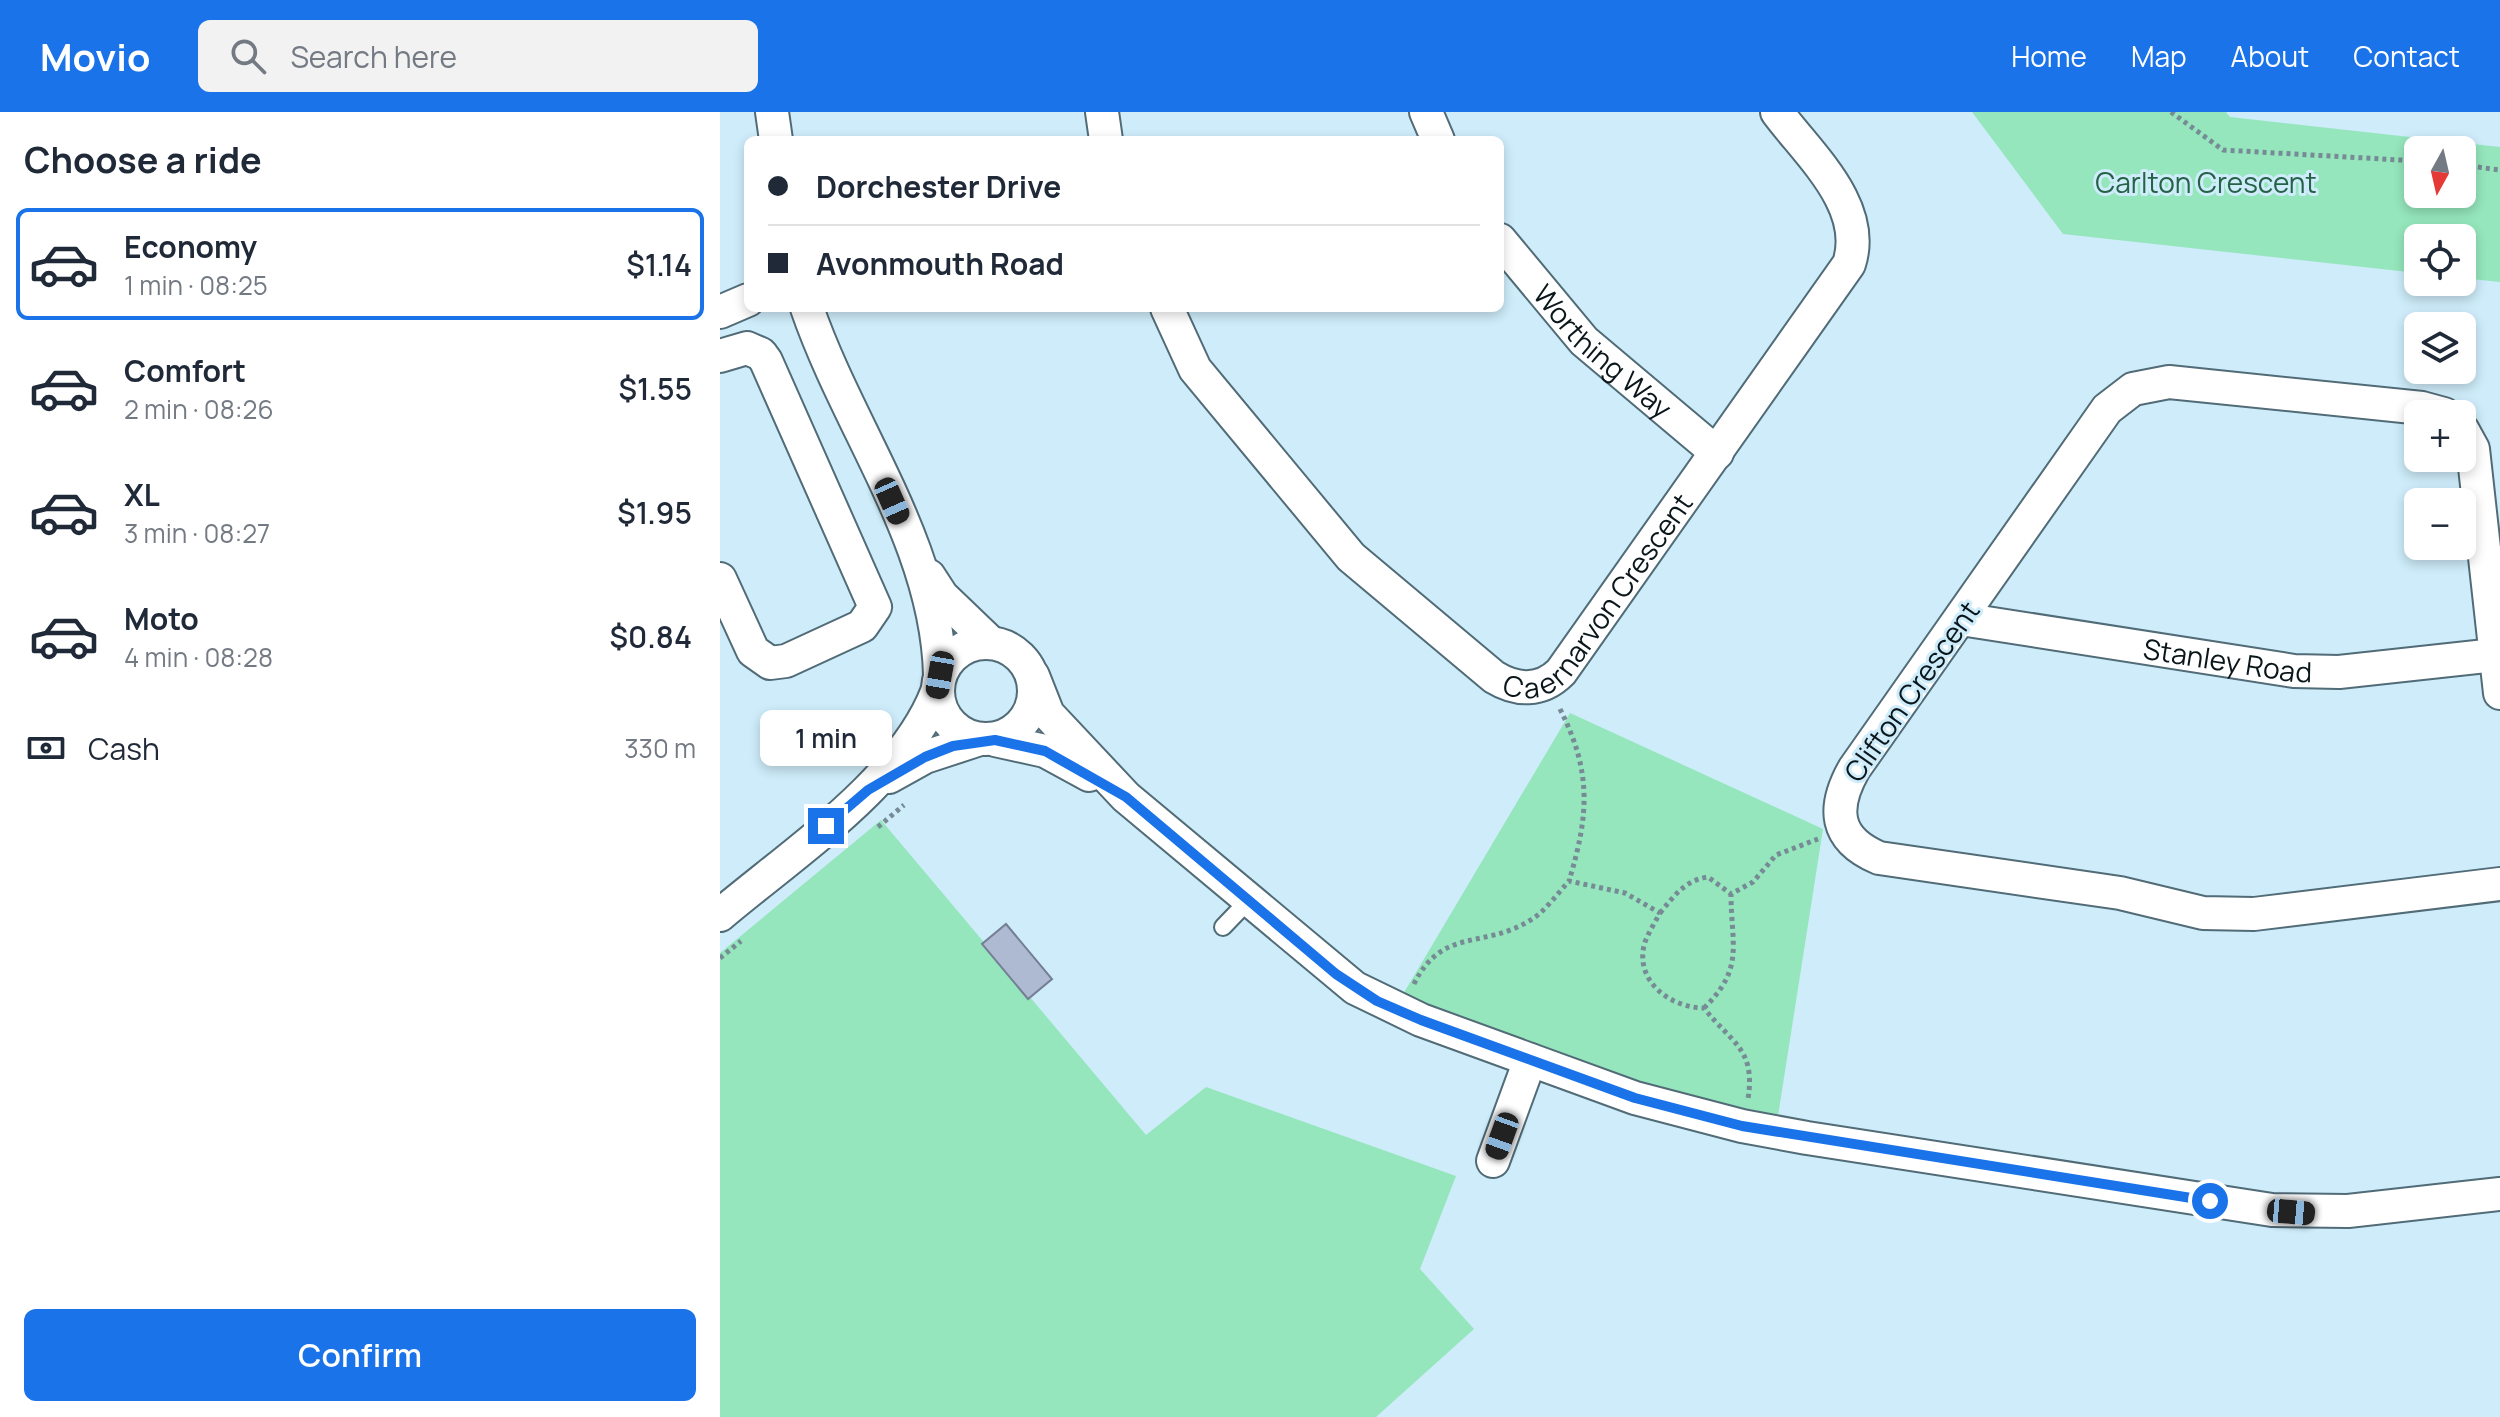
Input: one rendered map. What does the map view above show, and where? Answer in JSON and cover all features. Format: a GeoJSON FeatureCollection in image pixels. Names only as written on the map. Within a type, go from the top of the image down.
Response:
{"type":"FeatureCollection","features":[{"type":"Feature","properties":{"kind":"street"},"geometry":{"type":"LineString","coordinates":[[772,112],[775,136]]}},
{"type":"Feature","properties":{"kind":"street"},"geometry":{"type":"LineString","coordinates":[[1102,112],[1105,136]]}},
{"type":"Feature","properties":{"kind":"street"},"geometry":{"type":"LineString","coordinates":[[1426,112],[1436,136]]}},
{"type":"Feature","properties":{"kind":"street","name":"Caernarvon Crescent"},"geometry":{"type":"LineString","coordinates":[[1169,312],[1195,369],[1351,557],[1494,677],[1518,688],[1547,683],[1561,672],[1842,277],[1854,250],[1853,223],[1848,210],[1777,112]]}},
{"type":"Feature","properties":{"kind":"street","name":"Worthing Way"},"geometry":{"type":"LineString","coordinates":[[1504,245],[1584,341],[1717,453]]}},
{"type":"Feature","properties":{"kind":"street"},"geometry":{"type":"LineString","coordinates":[[720,312],[744,302]]}},
{"type":"Feature","properties":{"kind":"street"},"geometry":{"type":"LineString","coordinates":[[809,312],[917,556],[942,596],[991,643]]}},
{"type":"Feature","properties":{"kind":"street"},"geometry":{"type":"LineString","coordinates":[[720,356],[747,348],[761,354],[766,361],[875,607],[862,626],[786,661],[770,663],[753,651],[720,579]]}},
{"type":"Feature","properties":{"kind":"street","name":"Clifton Crescent"},"geometry":{"type":"LineString","coordinates":[[1845,831],[1839,808],[1848,779],[2107,409],[2133,389],[2169,382],[2404,406]]}},
{"type":"Feature","properties":{"kind":"street"},"geometry":{"type":"LineString","coordinates":[[2476,460],[2490,511],[2495,655],[2500,693]]}},
{"type":"Feature","properties":{"kind":"street"},"geometry":{"type":"LineString","coordinates":[[917,556],[939,636],[938,684],[942,714],[957,731],[1045,751],[1126,797]]}},
{"type":"Feature","properties":{"kind":"street","name":"Stanley Road"},"geometry":{"type":"LineString","coordinates":[[1961,619],[2294,671],[2339,672],[2495,655]]}},
{"type":"Feature","properties":{"kind":"street"},"geometry":{"type":"LineString","coordinates":[[720,915],[868,790],[912,739],[928,715],[951,657],[969,645],[991,643],[1009,648],[1024,660],[1048,714],[1126,797],[1336,974],[1377,1001],[1530,1060],[1635,1098],[1742,1126],[2272,1210],[2348,1211],[2500,1194]]}},
{"type":"Feature","properties":{"kind":"street"},"geometry":{"type":"LineString","coordinates":[[868,790],[925,757],[1014,732],[1029,717],[1035,697],[1033,676]]}},
{"type":"Feature","properties":{"kind":"street"},"geometry":{"type":"LineString","coordinates":[[1845,831],[1865,852],[1879,858],[2093,889],[2203,913],[2254,914],[2500,884]]}},
{"type":"Feature","properties":{"kind":"street"},"geometry":{"type":"LineString","coordinates":[[1493,1161],[1530,1060]]}},
{"type":"Feature","properties":{"kind":"lane"},"geometry":{"type":"LineString","coordinates":[[1223,927],[1248,901]]}},
{"type":"Feature","properties":{"kind":"path"},"geometry":{"type":"LineString","coordinates":[[2171,112],[2223,150],[2404,160]]}},
{"type":"Feature","properties":{"kind":"path"},"geometry":{"type":"LineString","coordinates":[[2476,167],[2500,170]]}},
{"type":"Feature","properties":{"kind":"path"},"geometry":{"type":"LineString","coordinates":[[1409,994],[1423,969],[1442,947],[1477,940],[1532,921],[1569,881],[1584,823],[1584,771],[1572,733],[1547,683]]}},
{"type":"Feature","properties":{"kind":"path"},"geometry":{"type":"LineString","coordinates":[[1731,894],[1753,882],[1776,855],[1845,831]]}},
{"type":"Feature","properties":{"kind":"path"},"geometry":{"type":"LineString","coordinates":[[1708,877],[1731,894],[1735,950],[1733,969],[1723,990],[1704,1008],[1685,1008],[1651,984],[1644,966],[1644,944],[1660,913],[1680,889],[1694,879],[1708,877]]}},
{"type":"Feature","properties":{"kind":"path"},"geometry":{"type":"LineString","coordinates":[[1569,881],[1625,893],[1660,913]]}},
{"type":"Feature","properties":{"kind":"path"},"geometry":{"type":"LineString","coordinates":[[1704,1008],[1741,1046],[1748,1061],[1751,1079],[1747,1108]]}},
{"type":"Feature","properties":{"kind":"green space","name":"Carlton Crescent"},"geometry":{"type":"Polygon","coordinates":[[[1972,112],[2226,112],[2230,117],[2404,136],[2404,208],[2476,208],[2476,144],[2500,147],[2500,282],[2476,279],[2476,224],[2404,224],[2404,271],[2063,234],[1972,112]]]}},
{"type":"Feature","properties":{"kind":"green space"},"geometry":{"type":"Polygon","coordinates":[[[1570,713],[1823,829],[1778,1116],[1645,1085],[1402,996],[1570,713]]]}},
{"type":"Feature","properties":{"kind":"green space"},"geometry":{"type":"Polygon","coordinates":[[[881,820],[1146,1135],[1206,1087],[1456,1176],[1420,1269],[1474,1329],[1376,1417],[720,1417],[720,953],[881,820]]]}},
{"type":"Feature","properties":{"kind":"building"},"geometry":{"type":"Polygon","coordinates":[[[1006,924],[1052,979],[1028,999],[982,944],[1006,924]]]}},
{"type":"Feature","properties":{"kind":"route"},"geometry":{"type":"LineString","coordinates":[[826,826],[868,790],[907,766],[953,746],[977,740],[995,740],[1045,751],[1126,797],[1355,988],[1421,1020],[1635,1098],[1689,1114],[1807,1138],[2210,1201]]}}]}
